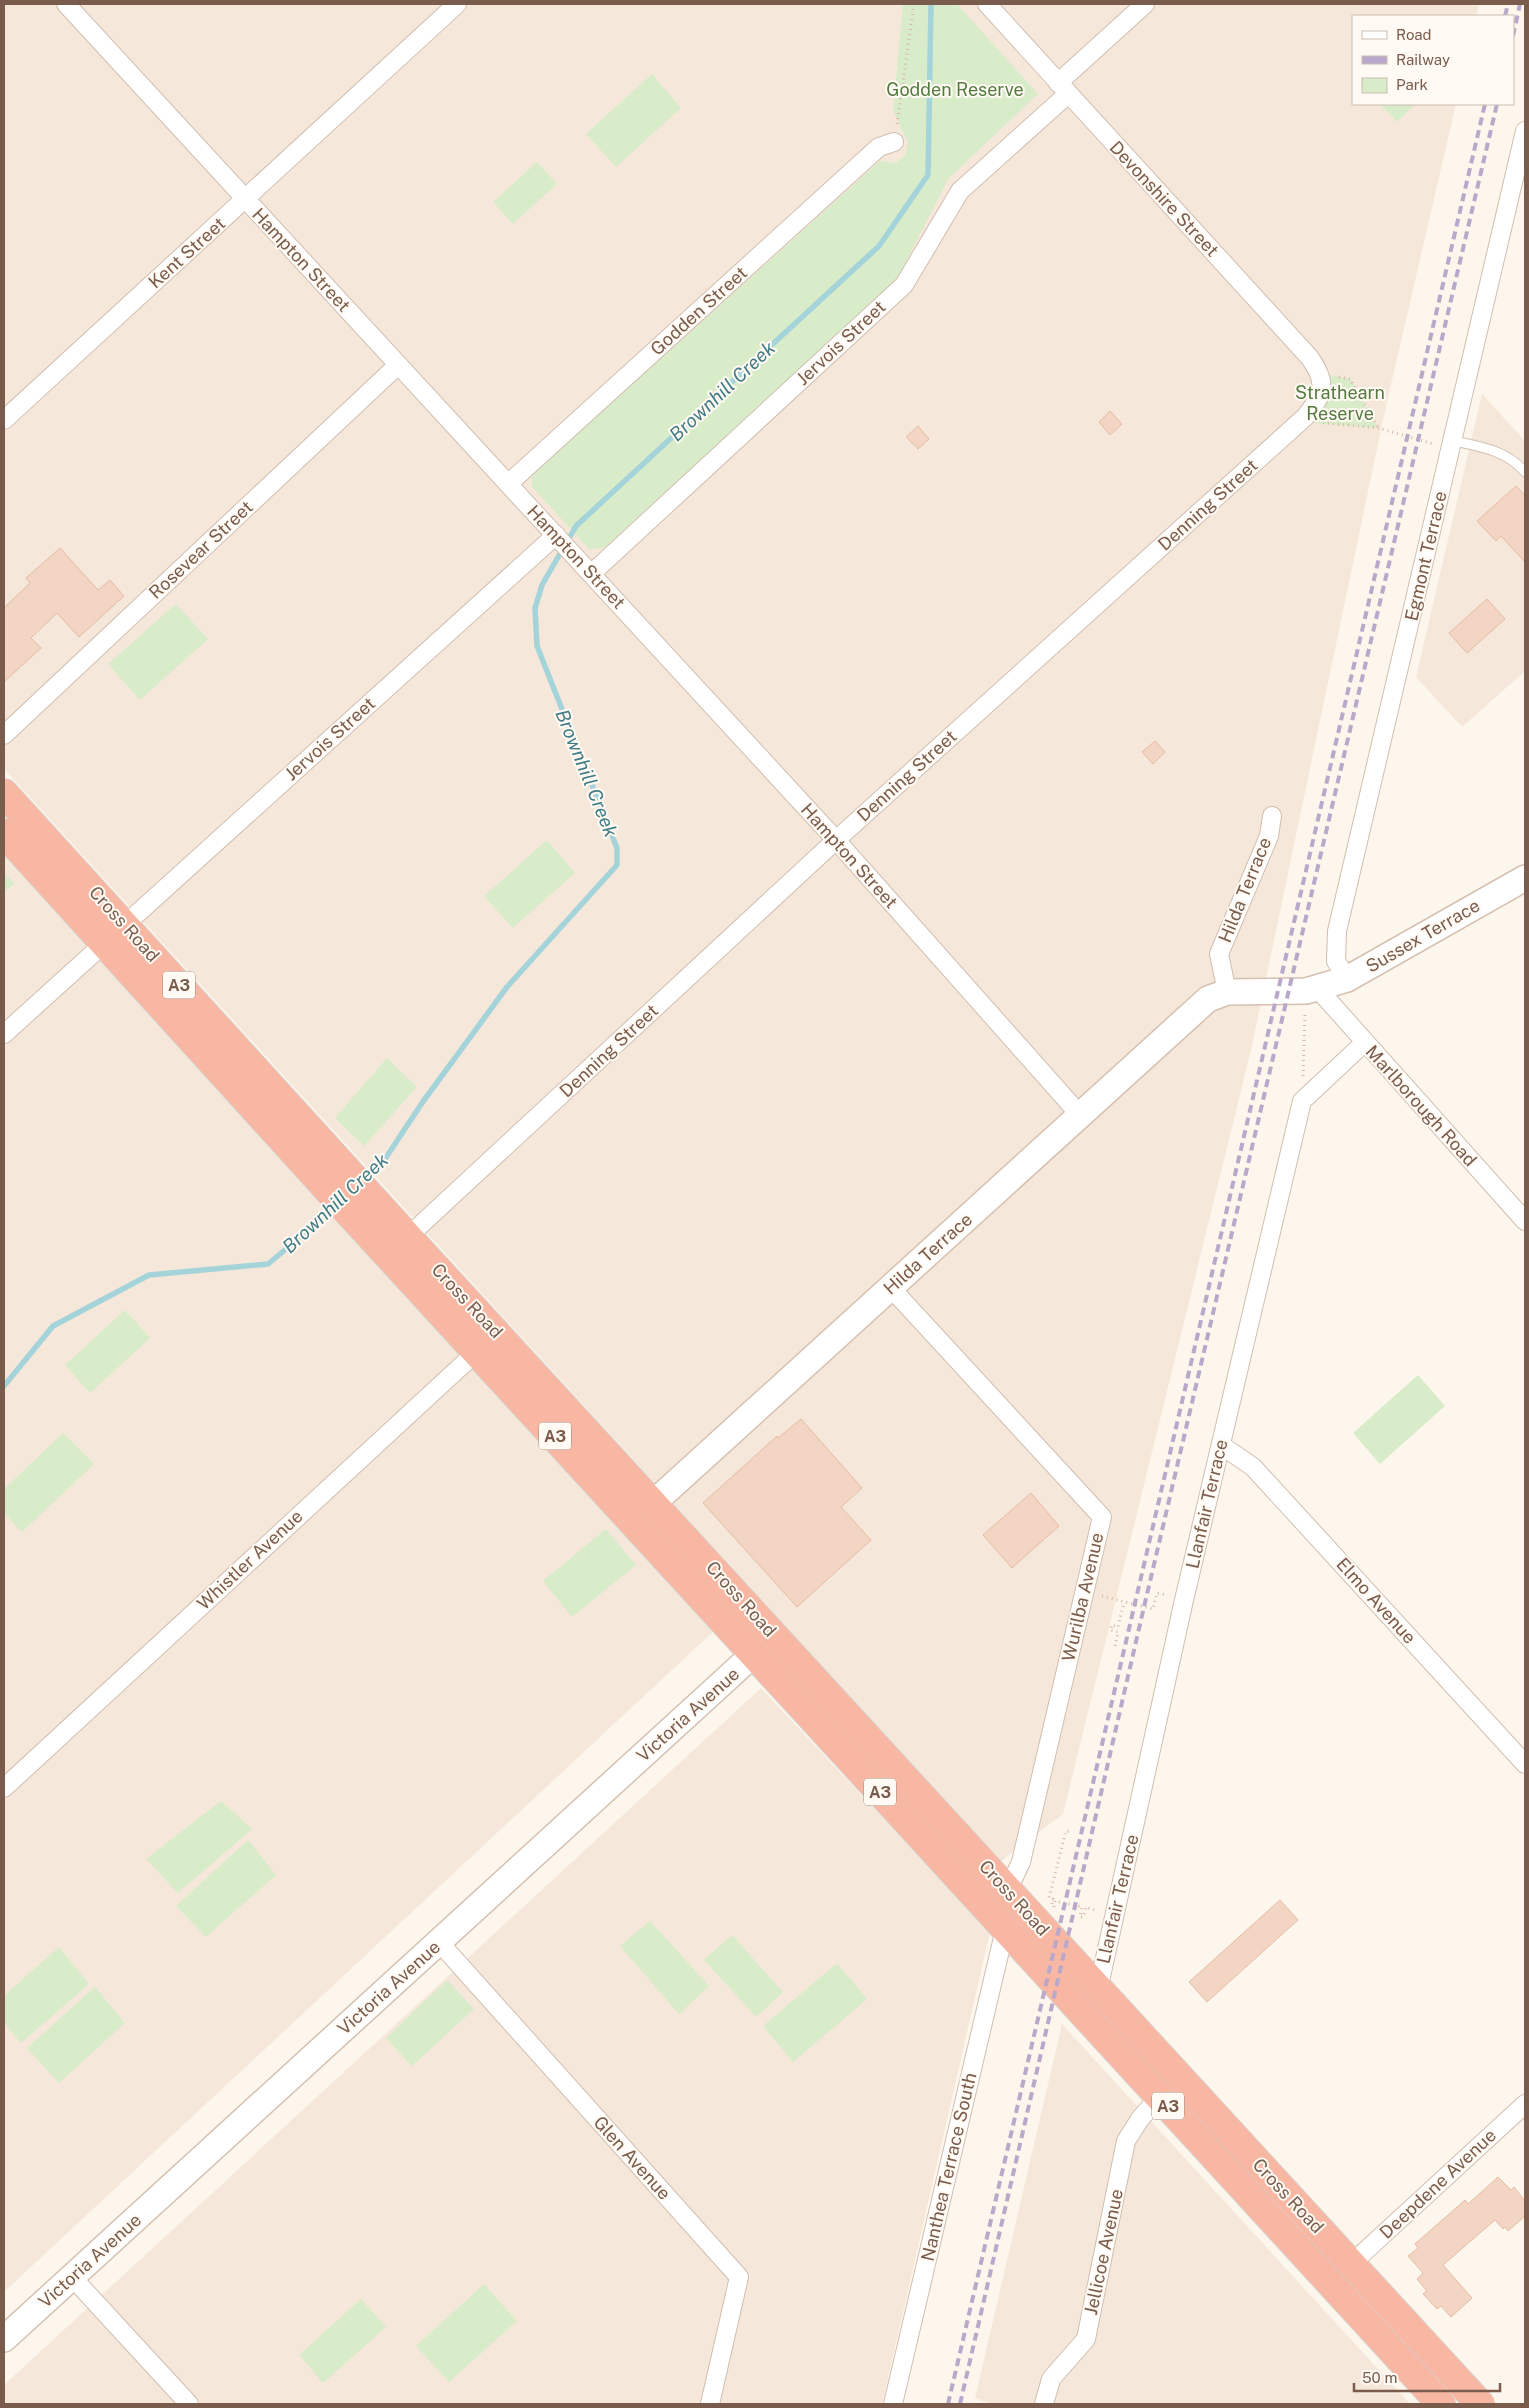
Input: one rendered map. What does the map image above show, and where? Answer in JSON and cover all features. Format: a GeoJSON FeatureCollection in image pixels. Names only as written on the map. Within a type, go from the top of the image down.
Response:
{"type":"FeatureCollection","features":[{"type":"Feature","properties":{"kind":"highway","name":"Cross Road"},"geometry":{"type":"LineString","coordinates":[[4,793],[408,1237],[1480,2404]]}},
{"type":"Feature","properties":{"kind":"highway","name":"Cross Road"},"geometry":{"type":"LineString","coordinates":[[4,832],[340,1204],[477,1351],[1005,1930],[1441,2404]]}},
{"type":"Feature","properties":{"kind":"highway"},"geometry":{"type":"LineString","coordinates":[[1331,2283],[1351,2264]]}},
{"type":"Feature","properties":{"kind":"street","name":"Hampton Street"},"geometry":{"type":"LineString","coordinates":[[66,4],[836,840],[1080,1115]]}},
{"type":"Feature","properties":{"kind":"street","name":"Kent Street"},"geometry":{"type":"LineString","coordinates":[[4,420],[457,4]]}},
{"type":"Feature","properties":{"kind":"street","name":"Devonshire Street"},"geometry":{"type":"LineString","coordinates":[[987,4],[1310,358],[1320,373]]}},
{"type":"Feature","properties":{"kind":"street","name":"Jervois Street"},"geometry":{"type":"LineString","coordinates":[[591,574],[904,285],[960,191],[1145,4]]}},
{"type":"Feature","properties":{"kind":"street","name":"Egmont Terrace"},"geometry":{"type":"LineString","coordinates":[[1347,979],[1336,961],[1336,932],[1522,157],[1525,131]]}},
{"type":"Feature","properties":{"kind":"street","name":"Godden Street"},"geometry":{"type":"LineString","coordinates":[[508,484],[879,147],[894,142]]}},
{"type":"Feature","properties":{"kind":"street","name":"Rosevear Street"},"geometry":{"type":"LineString","coordinates":[[4,734],[398,365]]}},
{"type":"Feature","properties":{"kind":"street","name":"Denning Street"},"geometry":{"type":"LineString","coordinates":[[388,1256],[836,840],[1300,422],[1318,401],[1323,387],[1320,373]]}},
{"type":"Feature","properties":{"kind":"street","name":"Jervois Street"},"geometry":{"type":"LineString","coordinates":[[4,1034],[562,542]]}},
{"type":"Feature","properties":{"kind":"street","name":"Hilda Terrace"},"geometry":{"type":"LineString","coordinates":[[1227,992],[1219,954],[1269,836],[1272,816]]}},
{"type":"Feature","properties":{"kind":"street","name":"Sussex Terrace"},"geometry":{"type":"LineString","coordinates":[[1312,990],[1347,979],[1525,878]]}},
{"type":"Feature","properties":{"kind":"street","name":"Hilda Terrace"},"geometry":{"type":"LineString","coordinates":[[633,1522],[1208,999],[1227,992],[1312,990]]}},
{"type":"Feature","properties":{"kind":"street","name":"Marlborough Road"},"geometry":{"type":"LineString","coordinates":[[1312,990],[1364,1043],[1525,1221]]}},
{"type":"Feature","properties":{"kind":"street"},"geometry":{"type":"LineString","coordinates":[[1302,1101],[1364,1043]]}},
{"type":"Feature","properties":{"kind":"street","name":"Llanfair Terrace"},"geometry":{"type":"LineString","coordinates":[[1098,1990],[1184,1600],[1302,1101]]}},
{"type":"Feature","properties":{"kind":"street","name":"Wurilba Avenue"},"geometry":{"type":"LineString","coordinates":[[891,1288],[1102,1517],[1021,1862],[1014,1877],[1004,1887]]}},
{"type":"Feature","properties":{"kind":"street","name":"Whistler Avenue"},"geometry":{"type":"LineString","coordinates":[[4,1788],[497,1332]]}},
{"type":"Feature","properties":{"kind":"street","name":"Elmo Avenue"},"geometry":{"type":"LineString","coordinates":[[1221,1445],[1253,1467],[1525,1764]]}},
{"type":"Feature","properties":{"kind":"street","name":"Victoria Avenue"},"geometry":{"type":"LineString","coordinates":[[4,2339],[774,1635]]}},
{"type":"Feature","properties":{"kind":"street","name":"Nanthea Terrace South"},"geometry":{"type":"LineString","coordinates":[[893,2404],[1005,1930]]}},
{"type":"Feature","properties":{"kind":"street","name":"Glen Avenue"},"geometry":{"type":"LineString","coordinates":[[439,1942],[739,2277],[710,2404]]}},
{"type":"Feature","properties":{"kind":"street","name":"Jellicoe Avenue"},"geometry":{"type":"LineString","coordinates":[[1044,2404],[1051,2378],[1086,2339],[1126,2141],[1140,2119],[1160,2097]]}},
{"type":"Feature","properties":{"kind":"street","name":"Deepdene Avenue"},"geometry":{"type":"LineString","coordinates":[[1351,2264],[1525,2104]]}},
{"type":"Feature","properties":{"kind":"street"},"geometry":{"type":"LineString","coordinates":[[72,2277],[189,2404]]}},
{"type":"Feature","properties":{"kind":"lane"},"geometry":{"type":"LineString","coordinates":[[1453,445],[1503,453],[1515,460],[1525,472]]}},
{"type":"Feature","properties":{"kind":"path"},"geometry":{"type":"LineString","coordinates":[[894,142],[914,4]]}},
{"type":"Feature","properties":{"kind":"path"},"geometry":{"type":"LineString","coordinates":[[1320,373],[1350,379],[1378,428]]}},
{"type":"Feature","properties":{"kind":"path"},"geometry":{"type":"LineString","coordinates":[[1300,422],[1378,428],[1453,445]]}},
{"type":"Feature","properties":{"kind":"path"},"geometry":{"type":"LineString","coordinates":[[1302,1101],[1312,990]]}},
{"type":"Feature","properties":{"kind":"path"},"geometry":{"type":"LineString","coordinates":[[1084,1591],[1153,1609],[1157,1593],[1184,1600]]}},
{"type":"Feature","properties":{"kind":"path"},"geometry":{"type":"LineString","coordinates":[[1115,1646],[1118,1632],[1110,1630],[1112,1625],[1118,1627],[1124,1602]]}},
{"type":"Feature","properties":{"kind":"path"},"geometry":{"type":"LineString","coordinates":[[1072,1832],[1066,1831],[1049,1898],[1053,1899],[1051,1908],[1053,1909],[1055,1901],[1082,1907],[1080,1917],[1083,1918],[1086,1907],[1114,1916]]}},
{"type":"Feature","properties":{"kind":"shaded area"},"geometry":{"type":"Polygon","coordinates":[[[4,4],[1479,4],[1476,15],[1352,15],[1352,105],[1456,105],[1386,406],[1251,1050],[1063,1814],[1000,1862],[4,769],[4,4]]]}},
{"type":"Feature","properties":{"kind":"shaded area"},"geometry":{"type":"Polygon","coordinates":[[[1482,394],[1525,441],[1525,671],[1462,727],[1416,677],[1482,394]]]}},
{"type":"Feature","properties":{"kind":"shaded area"},"geometry":{"type":"Polygon","coordinates":[[[4,853],[716,1629],[4,2292],[4,853]]]}},
{"type":"Feature","properties":{"kind":"shaded area"},"geometry":{"type":"Polygon","coordinates":[[[761,1688],[990,1932],[882,2404],[4,2404],[4,2385],[761,1688]]]}},
{"type":"Feature","properties":{"kind":"shaded area"},"geometry":{"type":"Polygon","coordinates":[[[1062,2024],[1410,2404],[991,2404],[975,2398],[1062,2024]]]}},
{"type":"Feature","properties":{"kind":"green space","name":"Godden Reserve"},"geometry":{"type":"Polygon","coordinates":[[[903,4],[957,4],[1038,94],[948,179],[895,283],[604,548],[589,549],[532,487],[532,475],[880,161],[896,163],[905,155],[908,143],[893,110],[903,4]]]}},
{"type":"Feature","properties":{"kind":"green space"},"geometry":{"type":"Polygon","coordinates":[[[652,74],[681,108],[616,167],[586,134],[652,74]]]}},
{"type":"Feature","properties":{"kind":"green space"},"geometry":{"type":"Polygon","coordinates":[[[1381,105],[1414,105],[1397,122],[1381,105]]]}},
{"type":"Feature","properties":{"kind":"green space"},"geometry":{"type":"Polygon","coordinates":[[[537,162],[557,184],[513,224],[493,202],[537,162]]]}},
{"type":"Feature","properties":{"kind":"green space","name":"Strathearn Reserve"},"geometry":{"type":"Polygon","coordinates":[[[1320,373],[1350,379],[1378,428],[1300,422],[1320,373]]]}},
{"type":"Feature","properties":{"kind":"green space"},"geometry":{"type":"Polygon","coordinates":[[[176,604],[208,639],[140,700],[108,664],[176,604]]]}},
{"type":"Feature","properties":{"kind":"green space"},"geometry":{"type":"Polygon","coordinates":[[[547,840],[575,873],[513,928],[484,896],[547,840]]]}},
{"type":"Feature","properties":{"kind":"green space"},"geometry":{"type":"Polygon","coordinates":[[[4,873],[14,883],[4,893],[4,873]]]}},
{"type":"Feature","properties":{"kind":"green space"},"geometry":{"type":"Polygon","coordinates":[[[387,1058],[417,1087],[364,1146],[335,1118],[387,1058]]]}},
{"type":"Feature","properties":{"kind":"green space"},"geometry":{"type":"Polygon","coordinates":[[[125,1310],[150,1338],[90,1393],[65,1365],[125,1310]]]}},
{"type":"Feature","properties":{"kind":"green space"},"geometry":{"type":"Polygon","coordinates":[[[1418,1375],[1445,1406],[1380,1464],[1353,1433],[1418,1375]]]}},
{"type":"Feature","properties":{"kind":"green space"},"geometry":{"type":"Polygon","coordinates":[[[63,1433],[94,1464],[22,1532],[4,1513],[4,1489],[63,1433]]]}},
{"type":"Feature","properties":{"kind":"green space"},"geometry":{"type":"Polygon","coordinates":[[[606,1529],[636,1565],[572,1617],[543,1581],[606,1529]]]}},
{"type":"Feature","properties":{"kind":"green space"},"geometry":{"type":"Polygon","coordinates":[[[221,1801],[252,1829],[178,1893],[146,1859],[221,1801]]]}},
{"type":"Feature","properties":{"kind":"green space"},"geometry":{"type":"Polygon","coordinates":[[[248,1840],[276,1875],[206,1937],[176,1906],[248,1840]]]}},
{"type":"Feature","properties":{"kind":"green space"},"geometry":{"type":"Polygon","coordinates":[[[650,1921],[709,1986],[679,2014],[620,1946],[650,1921]]]}},
{"type":"Feature","properties":{"kind":"green space"},"geometry":{"type":"Polygon","coordinates":[[[732,1935],[783,1992],[756,2017],[704,1960],[732,1935]]]}},
{"type":"Feature","properties":{"kind":"green space"},"geometry":{"type":"Polygon","coordinates":[[[59,1947],[89,1984],[21,2043],[4,2023],[4,1996],[59,1947]]]}},
{"type":"Feature","properties":{"kind":"green space"},"geometry":{"type":"Polygon","coordinates":[[[837,1963],[867,1999],[793,2062],[763,2026],[837,1963]]]}},
{"type":"Feature","properties":{"kind":"green space"},"geometry":{"type":"Polygon","coordinates":[[[447,1980],[474,2009],[412,2066],[386,2038],[447,1980]]]}},
{"type":"Feature","properties":{"kind":"green space"},"geometry":{"type":"Polygon","coordinates":[[[95,1987],[125,2023],[59,2083],[27,2048],[95,1987]]]}},
{"type":"Feature","properties":{"kind":"green space"},"geometry":{"type":"Polygon","coordinates":[[[484,2284],[517,2321],[449,2382],[416,2346],[484,2284]]]}},
{"type":"Feature","properties":{"kind":"green space"},"geometry":{"type":"Polygon","coordinates":[[[361,2299],[386,2327],[323,2383],[299,2355],[361,2299]]]}},
{"type":"Feature","properties":{"kind":"building"},"geometry":{"type":"Polygon","coordinates":[[[1110,411],[1122,424],[1110,435],[1099,422],[1110,411]]]}},
{"type":"Feature","properties":{"kind":"building"},"geometry":{"type":"Polygon","coordinates":[[[918,426],[929,439],[918,449],[906,437],[918,426]]]}},
{"type":"Feature","properties":{"kind":"building"},"geometry":{"type":"Polygon","coordinates":[[[1516,486],[1525,496],[1525,562],[1501,536],[1496,541],[1477,521],[1516,486]]]}},
{"type":"Feature","properties":{"kind":"building"},"geometry":{"type":"Polygon","coordinates":[[[60,548],[98,590],[110,580],[124,596],[79,637],[57,613],[31,638],[41,648],[4,682],[4,608],[30,583],[26,578],[60,548]]]}},
{"type":"Feature","properties":{"kind":"building"},"geometry":{"type":"Polygon","coordinates":[[[1487,599],[1505,619],[1467,653],[1449,633],[1487,599]]]}},
{"type":"Feature","properties":{"kind":"building"},"geometry":{"type":"Polygon","coordinates":[[[1155,741],[1165,752],[1153,764],[1142,752],[1155,741]]]}},
{"type":"Feature","properties":{"kind":"building"},"geometry":{"type":"Polygon","coordinates":[[[801,1419],[862,1488],[841,1507],[871,1540],[797,1607],[703,1503],[777,1436],[778,1438],[801,1419]]]}},
{"type":"Feature","properties":{"kind":"building"},"geometry":{"type":"Polygon","coordinates":[[[1031,1493],[1059,1526],[1012,1568],[983,1535],[1031,1493]]]}},
{"type":"Feature","properties":{"kind":"building"},"geometry":{"type":"Polygon","coordinates":[[[1280,1900],[1298,1920],[1207,2002],[1189,1982],[1280,1900]]]}},
{"type":"Feature","properties":{"kind":"building"},"geometry":{"type":"Polygon","coordinates":[[[1498,2177],[1511,2190],[1514,2187],[1525,2201],[1525,2216],[1508,2231],[1505,2227],[1503,2229],[1495,2220],[1443,2265],[1472,2298],[1451,2317],[1441,2306],[1437,2309],[1423,2294],[1427,2291],[1417,2279],[1423,2273],[1408,2256],[1418,2248],[1415,2244],[1465,2200],[1468,2204],[1498,2177]]]}},
{"type":"Feature","properties":{"kind":"waterway","name":"Brownhill Creek"},"geometry":{"type":"LineString","coordinates":[[366,1179],[383,1162],[422,1103],[507,987],[617,865],[617,848],[537,646],[535,608],[542,585],[576,526],[879,246],[928,175],[931,4]]}},
{"type":"Feature","properties":{"kind":"waterway","name":"Brownhill Creek"},"geometry":{"type":"LineString","coordinates":[[4,1386],[53,1326],[149,1275],[268,1264],[335,1208]]}},
{"type":"Feature","properties":{"kind":"railway"},"geometry":{"type":"LineString","coordinates":[[1505,15],[1508,4]]}},
{"type":"Feature","properties":{"kind":"railway"},"geometry":{"type":"LineString","coordinates":[[1514,31],[1520,4]]}},
{"type":"Feature","properties":{"kind":"railway"},"geometry":{"type":"LineString","coordinates":[[948,2404],[1485,105]]}},
{"type":"Feature","properties":{"kind":"railway"},"geometry":{"type":"LineString","coordinates":[[960,2404],[1144,1607],[1497,105]]}}]}
